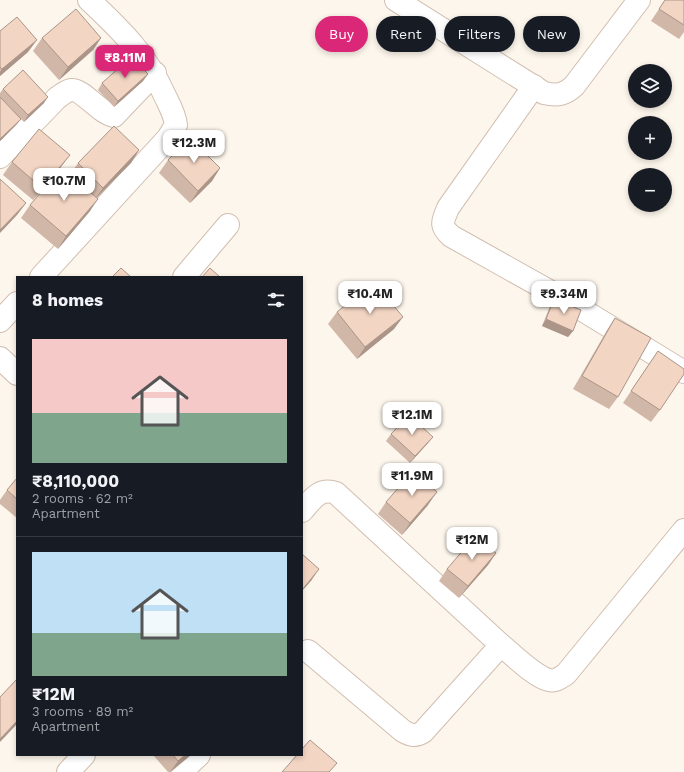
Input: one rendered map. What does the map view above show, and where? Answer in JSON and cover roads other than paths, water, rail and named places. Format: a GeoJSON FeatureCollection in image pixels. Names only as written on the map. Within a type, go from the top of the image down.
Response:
{"type":"FeatureCollection","features":[{"type":"Feature","properties":{"kind":"street"},"geometry":{"type":"LineString","coordinates":[[42,276],[174,131],[176,125],[175,117],[155,73],[130,41],[89,0]]}},
{"type":"Feature","properties":{"kind":"street"},"geometry":{"type":"LineString","coordinates":[[396,0],[544,93],[556,96],[566,93],[574,86],[639,0]]}},
{"type":"Feature","properties":{"kind":"street"},"geometry":{"type":"LineString","coordinates":[[0,157],[57,98],[65,93],[72,90],[79,93],[103,112],[114,116],[155,73]]}},
{"type":"Feature","properties":{"kind":"street"},"geometry":{"type":"LineString","coordinates":[[534,86],[448,208],[442,222],[444,229],[451,236],[576,306],[684,372]]}},
{"type":"Feature","properties":{"kind":"street"},"geometry":{"type":"LineString","coordinates":[[185,276],[228,225]]}},
{"type":"Feature","properties":{"kind":"street"},"geometry":{"type":"LineString","coordinates":[[0,321],[16,304]]}},
{"type":"Feature","properties":{"kind":"street"},"geometry":{"type":"LineString","coordinates":[[303,510],[321,492],[328,490],[336,493],[500,645],[540,676],[549,680],[558,680],[571,668],[684,530]]}},
{"type":"Feature","properties":{"kind":"street"},"geometry":{"type":"LineString","coordinates":[[304,651],[403,731],[410,735],[417,735],[423,732],[500,645]]}},
{"type":"Feature","properties":{"kind":"street"},"geometry":{"type":"LineString","coordinates":[[68,772],[83,756]]}},
{"type":"Feature","properties":{"kind":"street"},"geometry":{"type":"LineString","coordinates":[[181,772],[198,756]]}}]}
